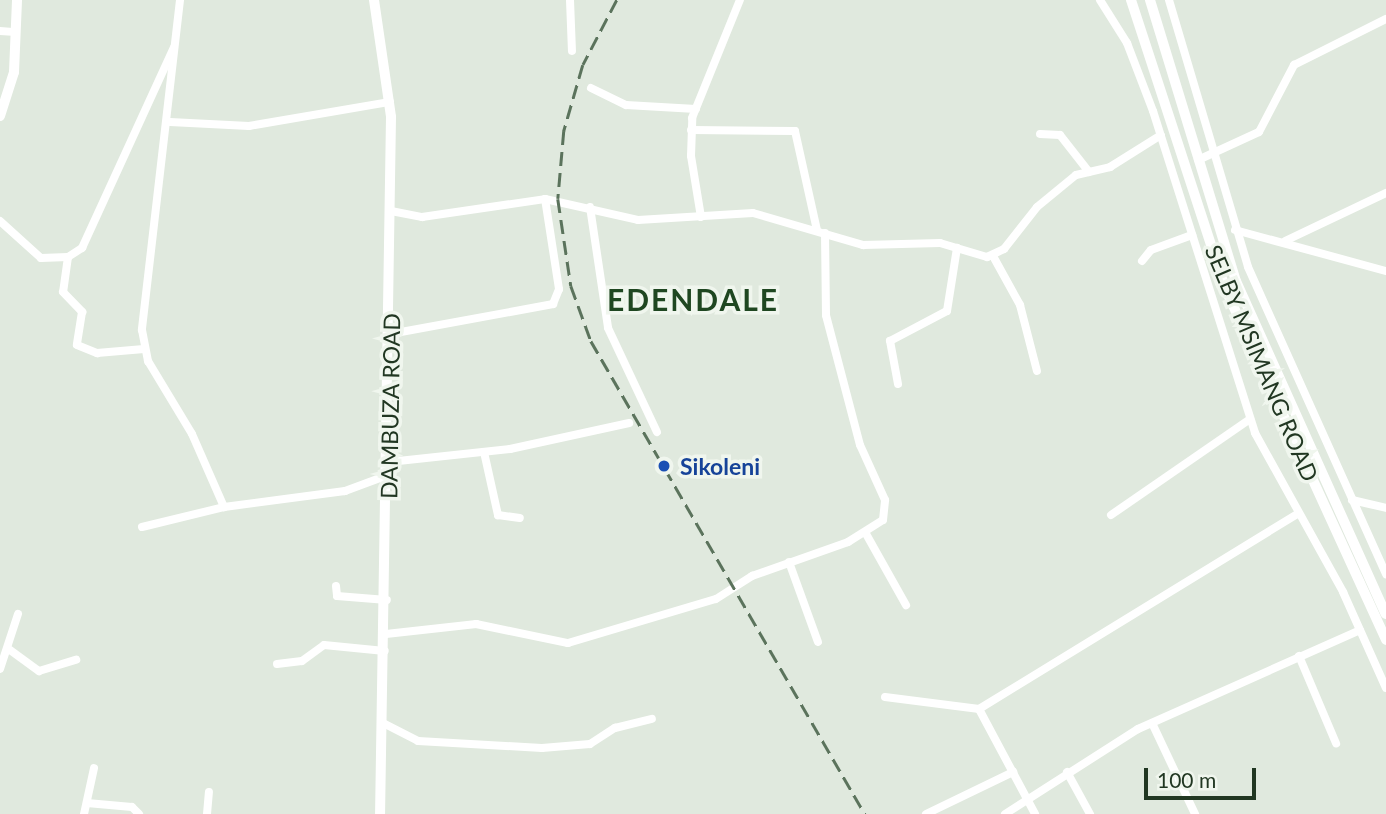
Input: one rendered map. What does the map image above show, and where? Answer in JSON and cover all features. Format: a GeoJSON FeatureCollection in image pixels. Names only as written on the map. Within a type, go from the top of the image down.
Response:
{"type":"FeatureCollection","features":[{"type":"Feature","properties":{"kind":"main road"},"geometry":{"type":"LineString","coordinates":[[0,116],[16,32],[17,0]]}},
{"type":"Feature","properties":{"kind":"main road","name":"DAMBUZA ROAD"},"geometry":{"type":"LineString","coordinates":[[374,0],[390,102],[391,211],[387,600],[380,814]]}},
{"type":"Feature","properties":{"kind":"main road","name":"SELBY MSIMANG ROAD"},"geometry":{"type":"LineString","coordinates":[[1131,0],[1225,288],[1386,640]]}},
{"type":"Feature","properties":{"kind":"main road","name":"SELBY MSIMANG ROAD"},"geometry":{"type":"LineString","coordinates":[[1150,0],[1236,281],[1386,614]]}},
{"type":"Feature","properties":{"kind":"main road"},"geometry":{"type":"LineString","coordinates":[[1154,13],[1157,0]]}},
{"type":"Feature","properties":{"kind":"street"},"geometry":{"type":"LineString","coordinates":[[180,0],[170,122],[150,254],[144,349],[224,506]]}},
{"type":"Feature","properties":{"kind":"street"},"geometry":{"type":"LineString","coordinates":[[570,0],[572,51]]}},
{"type":"Feature","properties":{"kind":"street"},"geometry":{"type":"LineString","coordinates":[[701,217],[691,130],[696,109],[740,0]]}},
{"type":"Feature","properties":{"kind":"street"},"geometry":{"type":"LineString","coordinates":[[1100,0],[1127,43],[1161,135],[1250,419],[1360,630],[1386,688]]}},
{"type":"Feature","properties":{"kind":"street"},"geometry":{"type":"LineString","coordinates":[[1169,0],[1211,154],[1235,230],[1282,352],[1386,574]]}},
{"type":"Feature","properties":{"kind":"street"},"geometry":{"type":"LineString","coordinates":[[1198,160],[1259,132],[1294,65],[1386,19]]}},
{"type":"Feature","properties":{"kind":"street"},"geometry":{"type":"LineString","coordinates":[[0,31],[16,32]]}},
{"type":"Feature","properties":{"kind":"street"},"geometry":{"type":"LineString","coordinates":[[144,349],[97,353],[77,345],[82,312],[63,292],[68,257],[96,226],[175,45]]}},
{"type":"Feature","properties":{"kind":"street"},"geometry":{"type":"LineString","coordinates":[[591,88],[626,104],[696,109]]}},
{"type":"Feature","properties":{"kind":"street"},"geometry":{"type":"LineString","coordinates":[[170,122],[248,126],[390,102]]}},
{"type":"Feature","properties":{"kind":"street"},"geometry":{"type":"LineString","coordinates":[[386,634],[476,624],[568,643],[708,602],[789,562],[865,532],[883,520],[887,506],[860,445],[835,359],[822,292],[821,232],[795,131],[691,130]]}},
{"type":"Feature","properties":{"kind":"street"},"geometry":{"type":"LineString","coordinates":[[1040,134],[1060,135],[1089,172]]}},
{"type":"Feature","properties":{"kind":"street"},"geometry":{"type":"LineString","coordinates":[[993,256],[1037,206],[1089,172],[1110,167],[1161,135]]}},
{"type":"Feature","properties":{"kind":"street"},"geometry":{"type":"LineString","coordinates":[[1285,241],[1386,193]]}},
{"type":"Feature","properties":{"kind":"street"},"geometry":{"type":"LineString","coordinates":[[391,211],[422,217],[545,199],[590,206],[638,220],[753,213],[863,245],[957,248],[993,256],[1020,305],[1037,371]]}},
{"type":"Feature","properties":{"kind":"street"},"geometry":{"type":"LineString","coordinates":[[390,334],[554,304],[559,289],[545,199]]}},
{"type":"Feature","properties":{"kind":"street"},"geometry":{"type":"LineString","coordinates":[[590,206],[608,328],[657,432]]}},
{"type":"Feature","properties":{"kind":"street"},"geometry":{"type":"LineString","coordinates":[[0,221],[33,254],[68,257]]}},
{"type":"Feature","properties":{"kind":"street"},"geometry":{"type":"LineString","coordinates":[[1235,230],[1285,241],[1386,271]]}},
{"type":"Feature","properties":{"kind":"street"},"geometry":{"type":"LineString","coordinates":[[1142,261],[1154,249],[1192,235]]}},
{"type":"Feature","properties":{"kind":"street"},"geometry":{"type":"LineString","coordinates":[[898,384],[890,341],[947,311],[957,248]]}},
{"type":"Feature","properties":{"kind":"street"},"geometry":{"type":"LineString","coordinates":[[1111,515],[1250,419]]}},
{"type":"Feature","properties":{"kind":"street"},"geometry":{"type":"LineString","coordinates":[[389,462],[484,452],[629,424]]}},
{"type":"Feature","properties":{"kind":"street"},"geometry":{"type":"LineString","coordinates":[[484,452],[498,515],[520,518]]}},
{"type":"Feature","properties":{"kind":"street"},"geometry":{"type":"LineString","coordinates":[[142,527],[224,506],[345,491],[388,475]]}},
{"type":"Feature","properties":{"kind":"street"},"geometry":{"type":"LineString","coordinates":[[1352,500],[1386,508]]}},
{"type":"Feature","properties":{"kind":"street"},"geometry":{"type":"LineString","coordinates":[[885,697],[979,709],[1299,513]]}},
{"type":"Feature","properties":{"kind":"street"},"geometry":{"type":"LineString","coordinates":[[865,532],[906,605]]}},
{"type":"Feature","properties":{"kind":"street"},"geometry":{"type":"LineString","coordinates":[[789,562],[818,642]]}},
{"type":"Feature","properties":{"kind":"street"},"geometry":{"type":"LineString","coordinates":[[335,586],[337,596],[387,600]]}},
{"type":"Feature","properties":{"kind":"street"},"geometry":{"type":"LineString","coordinates":[[0,669],[10,650],[18,614]]}},
{"type":"Feature","properties":{"kind":"street"},"geometry":{"type":"LineString","coordinates":[[1005,814],[1067,772],[1152,723],[1360,630]]}},
{"type":"Feature","properties":{"kind":"street"},"geometry":{"type":"LineString","coordinates":[[277,664],[302,661],[324,645],[385,651]]}},
{"type":"Feature","properties":{"kind":"street"},"geometry":{"type":"LineString","coordinates":[[10,650],[39,671],[76,660]]}},
{"type":"Feature","properties":{"kind":"street"},"geometry":{"type":"LineString","coordinates":[[1298,656],[1336,743]]}},
{"type":"Feature","properties":{"kind":"street"},"geometry":{"type":"LineString","coordinates":[[979,709],[1035,814]]}},
{"type":"Feature","properties":{"kind":"street"},"geometry":{"type":"LineString","coordinates":[[383,723],[418,741],[533,748],[585,745],[615,728],[652,719]]}},
{"type":"Feature","properties":{"kind":"street"},"geometry":{"type":"LineString","coordinates":[[1152,723],[1195,814]]}},
{"type":"Feature","properties":{"kind":"street"},"geometry":{"type":"LineString","coordinates":[[84,814],[94,768]]}},
{"type":"Feature","properties":{"kind":"street"},"geometry":{"type":"LineString","coordinates":[[926,814],[1013,772]]}},
{"type":"Feature","properties":{"kind":"street"},"geometry":{"type":"LineString","coordinates":[[1067,772],[1090,814]]}},
{"type":"Feature","properties":{"kind":"street"},"geometry":{"type":"LineString","coordinates":[[207,814],[209,792]]}},
{"type":"Feature","properties":{"kind":"street"},"geometry":{"type":"LineString","coordinates":[[87,803],[132,807],[139,814]]}},
{"type":"Feature","properties":{"kind":"railway"},"geometry":{"type":"LineString","coordinates":[[617,0],[583,65],[564,131],[558,199],[571,286],[591,341],[865,814]]}},
{"type":"Feature","properties":{"kind":"place","name":"Sikoleni"},"geometry":{"type":"Point","coordinates":[664,466]}},
{"type":"Feature","properties":{"kind":"district","name":"EDENDALE"},"geometry":{"type":"Point","coordinates":[693,299]}}]}
